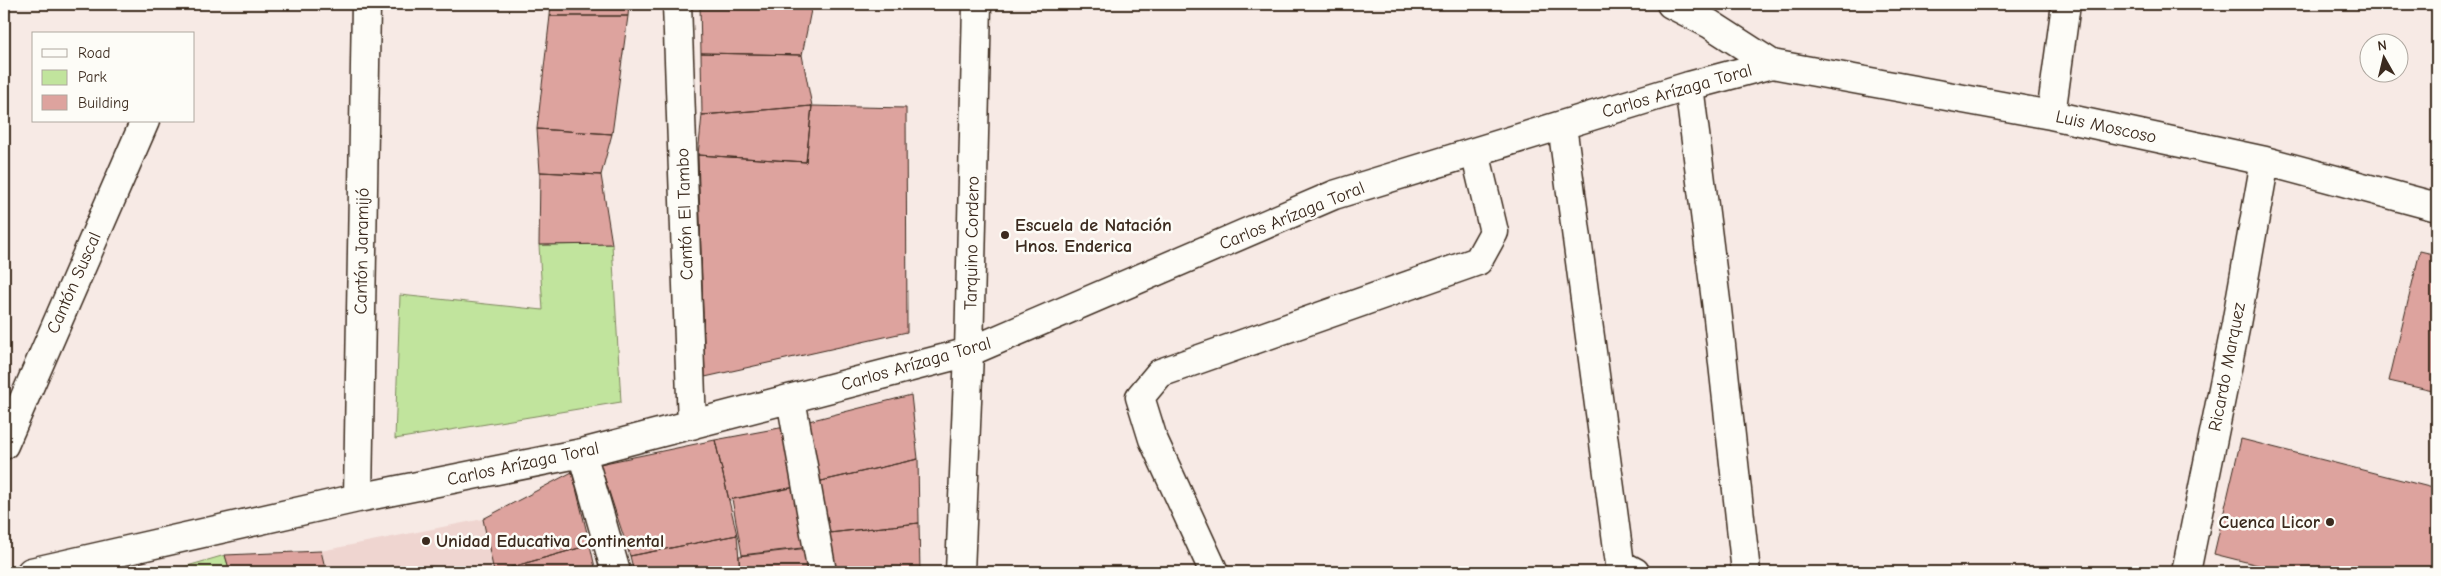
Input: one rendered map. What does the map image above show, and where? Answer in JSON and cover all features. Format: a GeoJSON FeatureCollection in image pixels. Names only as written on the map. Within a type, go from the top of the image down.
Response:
{"type":"FeatureCollection","features":[{"type":"Feature","properties":{"kind":"street","name":"Cantón Jaramijó"},"geometry":{"type":"LineString","coordinates":[[358,498],[366,4]]}},
{"type":"Feature","properties":{"kind":"street","name":"Cantón El Tambo"},"geometry":{"type":"LineString","coordinates":[[677,4],[692,425]]}},
{"type":"Feature","properties":{"kind":"street","name":"Tarquino Cordero"},"geometry":{"type":"LineString","coordinates":[[960,572],[969,352],[977,4]]}},
{"type":"Feature","properties":{"kind":"street"},"geometry":{"type":"LineString","coordinates":[[1671,4],[1712,14],[1772,64]]}},
{"type":"Feature","properties":{"kind":"street"},"geometry":{"type":"LineString","coordinates":[[2051,115],[2066,4]]}},
{"type":"Feature","properties":{"kind":"street","name":"Carlos Arízaga Toral"},"geometry":{"type":"LineString","coordinates":[[31,572],[358,498],[582,453],[969,352],[1334,195],[1689,86],[1772,64]]}},
{"type":"Feature","properties":{"kind":"street","name":"Luis Moscoso"},"geometry":{"type":"LineString","coordinates":[[1772,64],[2051,115],[2265,161],[2437,207]]}},
{"type":"Feature","properties":{"kind":"street"},"geometry":{"type":"LineString","coordinates":[[1689,86],[1717,309],[1746,572]]}},
{"type":"Feature","properties":{"kind":"street","name":"Cantón Suscal"},"geometry":{"type":"LineString","coordinates":[[4,446],[145,122]]}},
{"type":"Feature","properties":{"kind":"street"},"geometry":{"type":"LineString","coordinates":[[1562,125],[1620,564],[1635,572]]}},
{"type":"Feature","properties":{"kind":"street"},"geometry":{"type":"LineString","coordinates":[[1214,572],[1153,439],[1140,397],[1160,373],[1478,262],[1494,232],[1475,152]]}},
{"type":"Feature","properties":{"kind":"street","name":"Ricardo Marquez"},"geometry":{"type":"LineString","coordinates":[[2186,572],[2236,324],[2265,161]]}},
{"type":"Feature","properties":{"kind":"street"},"geometry":{"type":"LineString","coordinates":[[791,399],[822,572]]}},
{"type":"Feature","properties":{"kind":"street"},"geometry":{"type":"LineString","coordinates":[[582,453],[616,572]]}},
{"type":"Feature","properties":{"kind":"shaded area","name":"Unidad Educativa Continental"},"geometry":{"type":"Polygon","coordinates":[[[483,519],[494,572],[326,572],[321,551],[483,519]]]}},
{"type":"Feature","properties":{"kind":"green space"},"geometry":{"type":"Polygon","coordinates":[[[612,244],[621,402],[395,439],[400,295],[543,310],[539,245],[612,244]]]}},
{"type":"Feature","properties":{"kind":"green space"},"geometry":{"type":"Polygon","coordinates":[[[225,555],[230,572],[167,572],[225,555]]]}},
{"type":"Feature","properties":{"kind":"building"},"geometry":{"type":"Polygon","coordinates":[[[551,4],[629,4],[628,16],[550,16],[551,4]]]}},
{"type":"Feature","properties":{"kind":"building"},"geometry":{"type":"Polygon","coordinates":[[[700,4],[812,5],[802,55],[701,53],[700,4]]]}},
{"type":"Feature","properties":{"kind":"building"},"geometry":{"type":"Polygon","coordinates":[[[550,16],[628,16],[612,134],[537,129],[550,16]]]}},
{"type":"Feature","properties":{"kind":"building"},"geometry":{"type":"Polygon","coordinates":[[[701,53],[802,55],[812,106],[702,115],[701,53]]]}},
{"type":"Feature","properties":{"kind":"building"},"geometry":{"type":"Polygon","coordinates":[[[812,106],[806,162],[698,155],[702,115],[812,106]]]}},
{"type":"Feature","properties":{"kind":"building"},"geometry":{"type":"Polygon","coordinates":[[[812,106],[906,108],[907,332],[705,377],[698,155],[806,162],[812,106]]]}},
{"type":"Feature","properties":{"kind":"building"},"geometry":{"type":"Polygon","coordinates":[[[537,129],[612,134],[601,175],[540,172],[537,129]]]}},
{"type":"Feature","properties":{"kind":"building"},"geometry":{"type":"Polygon","coordinates":[[[540,172],[601,175],[612,244],[539,245],[540,172]]]}},
{"type":"Feature","properties":{"kind":"building"},"geometry":{"type":"Polygon","coordinates":[[[2420,251],[2437,255],[2437,392],[2389,381],[2420,251]]]}},
{"type":"Feature","properties":{"kind":"building"},"geometry":{"type":"Polygon","coordinates":[[[911,395],[918,459],[817,482],[805,422],[911,395]]]}},
{"type":"Feature","properties":{"kind":"building"},"geometry":{"type":"Polygon","coordinates":[[[785,427],[797,487],[729,500],[715,440],[785,427]]]}},
{"type":"Feature","properties":{"kind":"building","name":"Cuenca Licor"},"geometry":{"type":"Polygon","coordinates":[[[2241,439],[2437,489],[2437,561],[2435,572],[2286,572],[2214,554],[2241,439]]]}},
{"type":"Feature","properties":{"kind":"building"},"geometry":{"type":"Polygon","coordinates":[[[715,440],[737,535],[630,556],[600,464],[715,440]]]}},
{"type":"Feature","properties":{"kind":"building"},"geometry":{"type":"Polygon","coordinates":[[[918,459],[919,523],[829,533],[817,482],[918,459]]]}},
{"type":"Feature","properties":{"kind":"building"},"geometry":{"type":"Polygon","coordinates":[[[572,472],[590,545],[494,572],[483,519],[572,472]]]}},
{"type":"Feature","properties":{"kind":"building"},"geometry":{"type":"Polygon","coordinates":[[[800,486],[810,547],[742,555],[732,499],[800,486]]]}},
{"type":"Feature","properties":{"kind":"building"},"geometry":{"type":"Polygon","coordinates":[[[919,523],[920,572],[836,572],[829,533],[919,523]]]}},
{"type":"Feature","properties":{"kind":"building"},"geometry":{"type":"Polygon","coordinates":[[[737,535],[740,572],[634,572],[630,556],[737,535]]]}},
{"type":"Feature","properties":{"kind":"building"},"geometry":{"type":"Polygon","coordinates":[[[590,545],[596,572],[494,572],[590,545]]]}},
{"type":"Feature","properties":{"kind":"building"},"geometry":{"type":"Polygon","coordinates":[[[808,548],[815,572],[740,572],[739,556],[808,548]]]}},
{"type":"Feature","properties":{"kind":"building"},"geometry":{"type":"Polygon","coordinates":[[[321,551],[326,572],[230,572],[225,555],[321,551]]]}},
{"type":"Feature","properties":{"kind":"place","name":"Escuela de Natación Hnos. Enderica"},"geometry":{"type":"Point","coordinates":[1005,235]}},
{"type":"Feature","properties":{"kind":"place","name":"Cuenca Licor"},"geometry":{"type":"Point","coordinates":[2330,522]}},
{"type":"Feature","properties":{"kind":"place","name":"Unidad Educativa Continental"},"geometry":{"type":"Point","coordinates":[426,541]}}]}
